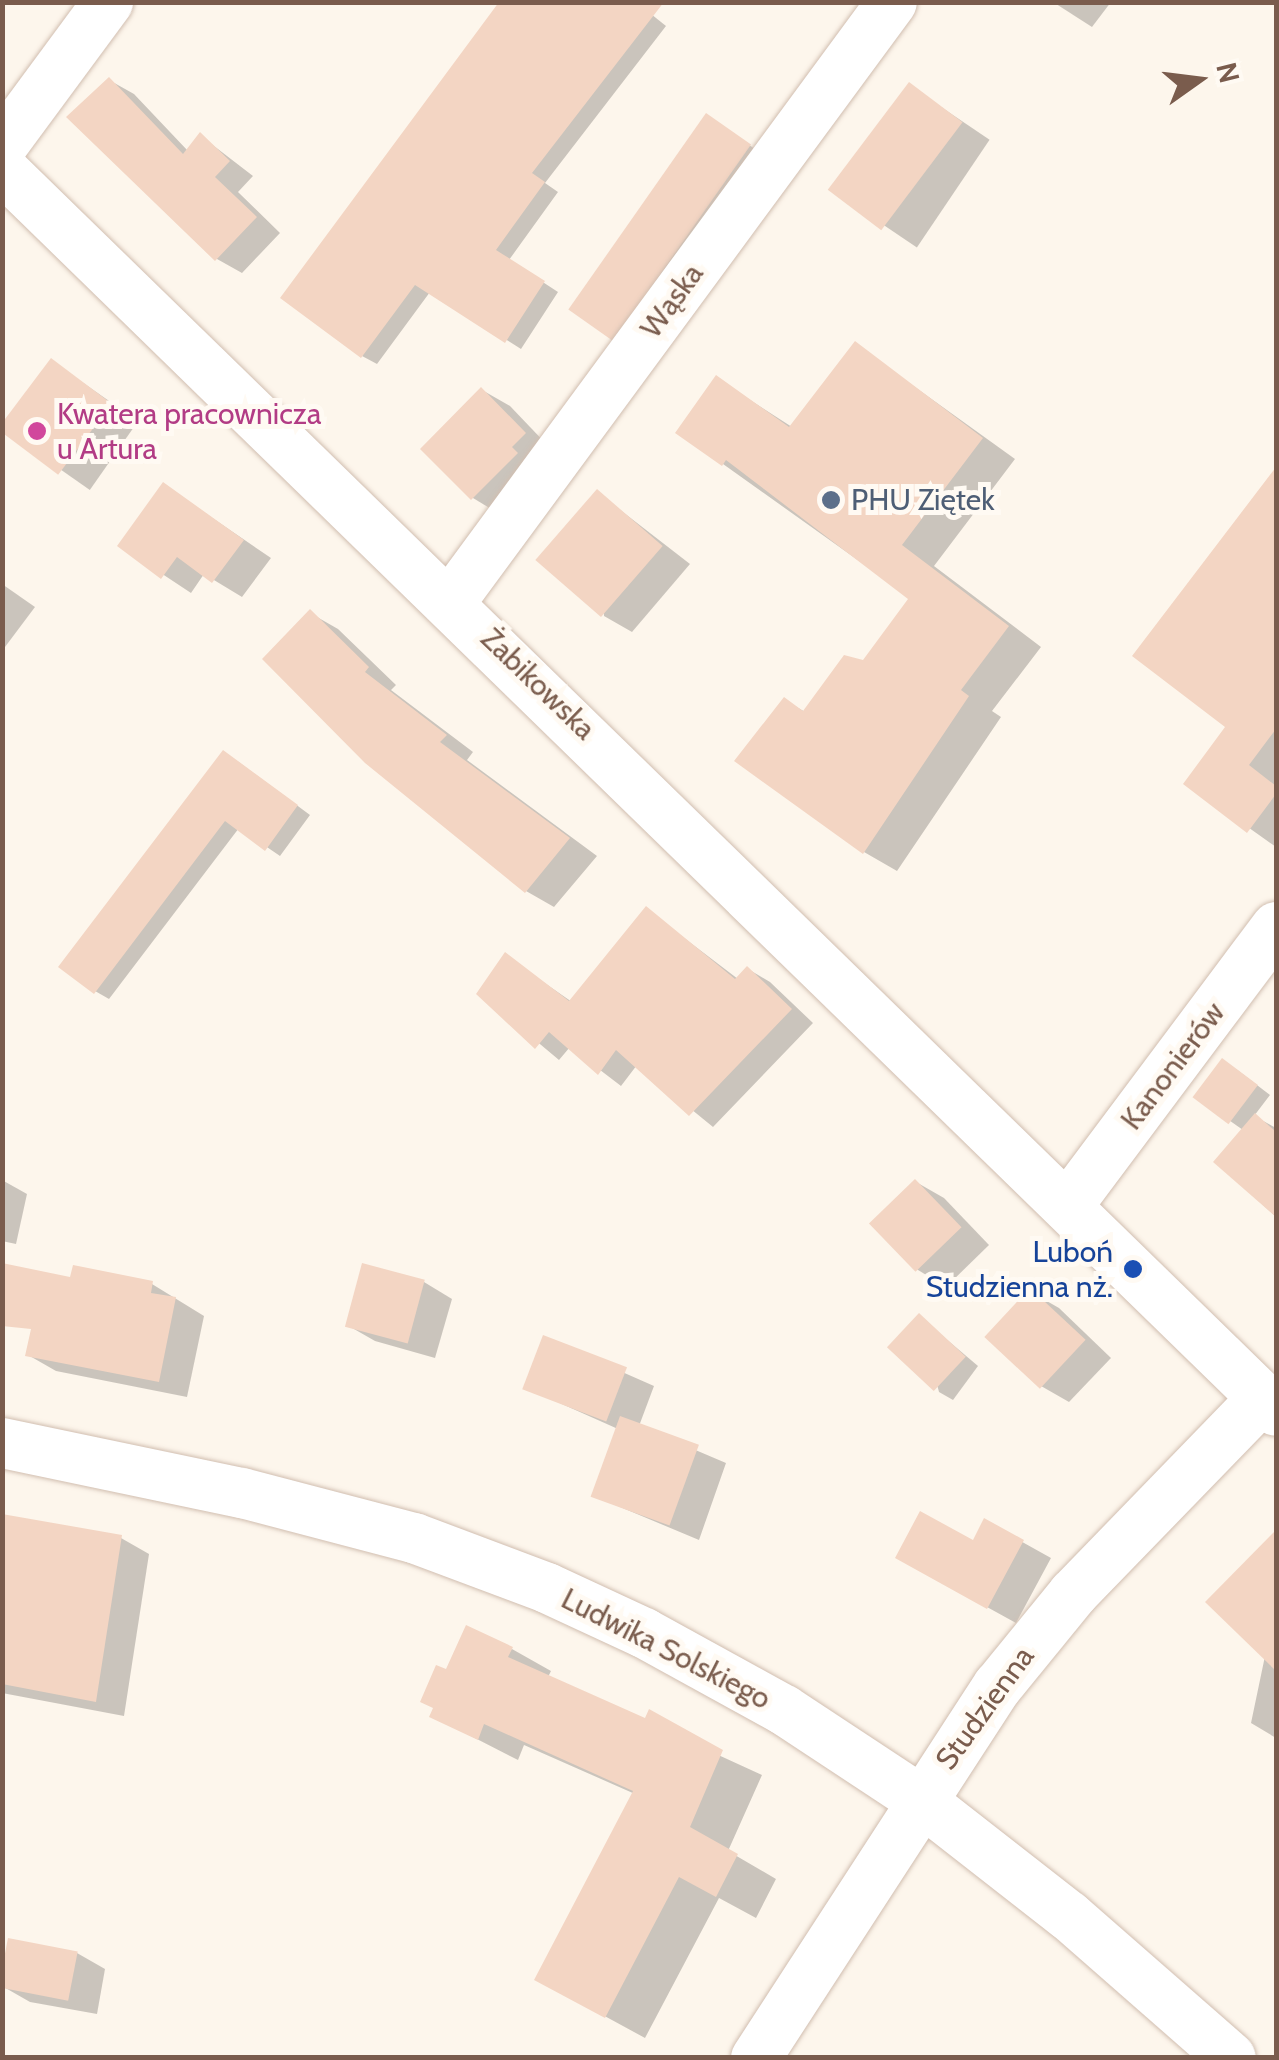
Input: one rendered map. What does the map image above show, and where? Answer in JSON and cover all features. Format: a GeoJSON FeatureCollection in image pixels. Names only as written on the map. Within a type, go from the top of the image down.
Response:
{"type":"FeatureCollection","features":[{"type":"Feature","properties":{"kind":"street"},"geometry":{"type":"LineString","coordinates":[[2,146],[108,2]]}},
{"type":"Feature","properties":{"kind":"street","name":"Wąska"},"geometry":{"type":"LineString","coordinates":[[452,600],[892,2]]}},
{"type":"Feature","properties":{"kind":"street","name":"Żabikowska"},"geometry":{"type":"LineString","coordinates":[[2,169],[452,600],[1270,1404]]}},
{"type":"Feature","properties":{"kind":"street","name":"Kanonierów"},"geometry":{"type":"LineString","coordinates":[[1069,1204],[1276,927]]}},
{"type":"Feature","properties":{"kind":"street","name":"Studzienna"},"geometry":{"type":"LineString","coordinates":[[756,2058],[919,1800],[1053,1618],[1270,1404]]}},
{"type":"Feature","properties":{"kind":"street","name":"Ludwika Solskiego"},"geometry":{"type":"LineString","coordinates":[[2,1443],[311,1510],[504,1570],[714,1670],[919,1800],[1069,1916],[1230,2058]]}},
{"type":"Feature","properties":{"kind":"building"},"geometry":{"type":"Polygon","coordinates":[[[499,2],[664,2],[532,173],[545,182],[496,250],[545,281],[505,343],[415,285],[361,358],[280,298],[499,2]]]}},
{"type":"Feature","properties":{"kind":"building"},"geometry":{"type":"Polygon","coordinates":[[[109,77],[183,154],[200,132],[230,161],[215,177],[257,217],[215,261],[66,117],[109,77]]]}},
{"type":"Feature","properties":{"kind":"building"},"geometry":{"type":"Polygon","coordinates":[[[909,82],[963,122],[881,230],[828,190],[909,82]]]}},
{"type":"Feature","properties":{"kind":"building"},"geometry":{"type":"Polygon","coordinates":[[[706,113],[751,145],[613,341],[568,310],[706,113]]]}},
{"type":"Feature","properties":{"kind":"building"},"geometry":{"type":"Polygon","coordinates":[[[855,341],[983,438],[902,545],[1009,626],[961,690],[969,696],[863,854],[734,761],[784,697],[803,711],[844,655],[863,660],[908,599],[726,460],[722,466],[675,433],[716,375],[789,427],[855,341]]]}},
{"type":"Feature","properties":{"kind":"building"},"geometry":{"type":"Polygon","coordinates":[[[51,358],[112,404],[58,475],[2,433],[2,423],[51,358]]]}},
{"type":"Feature","properties":{"kind":"building"},"geometry":{"type":"Polygon","coordinates":[[[481,387],[526,433],[512,447],[518,453],[471,500],[420,449],[481,387]]]}},
{"type":"Feature","properties":{"kind":"building"},"geometry":{"type":"Polygon","coordinates":[[[1276,467],[1276,729],[1249,765],[1276,786],[1276,794],[1247,833],[1183,784],[1225,727],[1132,656],[1276,467]]]}},
{"type":"Feature","properties":{"kind":"building"},"geometry":{"type":"Polygon","coordinates":[[[163,482],[244,540],[212,583],[177,557],[161,579],[117,546],[163,482]]]}},
{"type":"Feature","properties":{"kind":"building"},"geometry":{"type":"Polygon","coordinates":[[[597,489],[663,546],[601,617],[535,560],[597,489]]]}},
{"type":"Feature","properties":{"kind":"building"},"geometry":{"type":"Polygon","coordinates":[[[310,609],[369,667],[365,672],[447,735],[440,742],[570,838],[525,893],[365,763],[262,659],[310,609]]]}},
{"type":"Feature","properties":{"kind":"building"},"geometry":{"type":"Polygon","coordinates":[[[223,750],[298,805],[265,851],[225,821],[94,994],[58,967],[223,750]]]}},
{"type":"Feature","properties":{"kind":"building"},"geometry":{"type":"Polygon","coordinates":[[[646,906],[735,979],[747,966],[792,1009],[689,1116],[616,1050],[598,1075],[549,1032],[535,1049],[476,994],[505,952],[569,1001],[646,906]]]}},
{"type":"Feature","properties":{"kind":"building"},"geometry":{"type":"Polygon","coordinates":[[[1222,1058],[1258,1085],[1228,1124],[1193,1097],[1222,1058]]]}},
{"type":"Feature","properties":{"kind":"building"},"geometry":{"type":"Polygon","coordinates":[[[1255,1113],[1276,1132],[1276,1217],[1213,1162],[1255,1113]]]}},
{"type":"Feature","properties":{"kind":"building"},"geometry":{"type":"Polygon","coordinates":[[[915,1179],[962,1227],[916,1272],[869,1223],[915,1179]]]}},
{"type":"Feature","properties":{"kind":"building"},"geometry":{"type":"Polygon","coordinates":[[[2,1263],[70,1277],[73,1265],[153,1281],[151,1293],[176,1297],[159,1382],[25,1356],[31,1329],[2,1326],[2,1263]]]}},
{"type":"Feature","properties":{"kind":"building"},"geometry":{"type":"Polygon","coordinates":[[[362,1263],[425,1280],[408,1344],[345,1327],[362,1263]]]}},
{"type":"Feature","properties":{"kind":"building"},"geometry":{"type":"Polygon","coordinates":[[[1030,1288],[1086,1340],[1040,1389],[984,1337],[1030,1288]]]}},
{"type":"Feature","properties":{"kind":"building"},"geometry":{"type":"Polygon","coordinates":[[[919,1313],[966,1357],[934,1391],[887,1347],[919,1313]]]}},
{"type":"Feature","properties":{"kind":"building"},"geometry":{"type":"Polygon","coordinates":[[[543,1335],[627,1367],[606,1421],[522,1389],[543,1335]]]}},
{"type":"Feature","properties":{"kind":"building"},"geometry":{"type":"Polygon","coordinates":[[[620,1416],[699,1445],[670,1526],[591,1497],[620,1416]]]}},
{"type":"Feature","properties":{"kind":"building"},"geometry":{"type":"Polygon","coordinates":[[[920,1511],[973,1540],[984,1518],[1024,1540],[987,1609],[895,1558],[920,1511]]]}},
{"type":"Feature","properties":{"kind":"building"},"geometry":{"type":"Polygon","coordinates":[[[2,1514],[122,1535],[96,1702],[2,1684],[2,1514]]]}},
{"type":"Feature","properties":{"kind":"building"},"geometry":{"type":"Polygon","coordinates":[[[1276,1530],[1276,1671],[1205,1602],[1276,1530]]]}},
{"type":"Feature","properties":{"kind":"building"},"geometry":{"type":"Polygon","coordinates":[[[466,1625],[513,1647],[508,1657],[645,1718],[649,1709],[723,1750],[690,1827],[738,1854],[716,1897],[679,1877],[605,2018],[534,1980],[633,1791],[484,1724],[478,1740],[429,1717],[433,1708],[420,1702],[436,1665],[446,1669],[466,1625]]]}},
{"type":"Feature","properties":{"kind":"building"},"geometry":{"type":"Polygon","coordinates":[[[8,1938],[78,1952],[68,2001],[2,1988],[8,1938]]]}},
{"type":"Feature","properties":{"kind":"place","name":"Kwatera pracownicza u Artura"},"geometry":{"type":"Point","coordinates":[37,431]}},
{"type":"Feature","properties":{"kind":"place","name":"PHU Ziętek"},"geometry":{"type":"Point","coordinates":[831,500]}},
{"type":"Feature","properties":{"kind":"place","name":"Luboń Studzienna nż."},"geometry":{"type":"Point","coordinates":[1133,1269]}}]}
